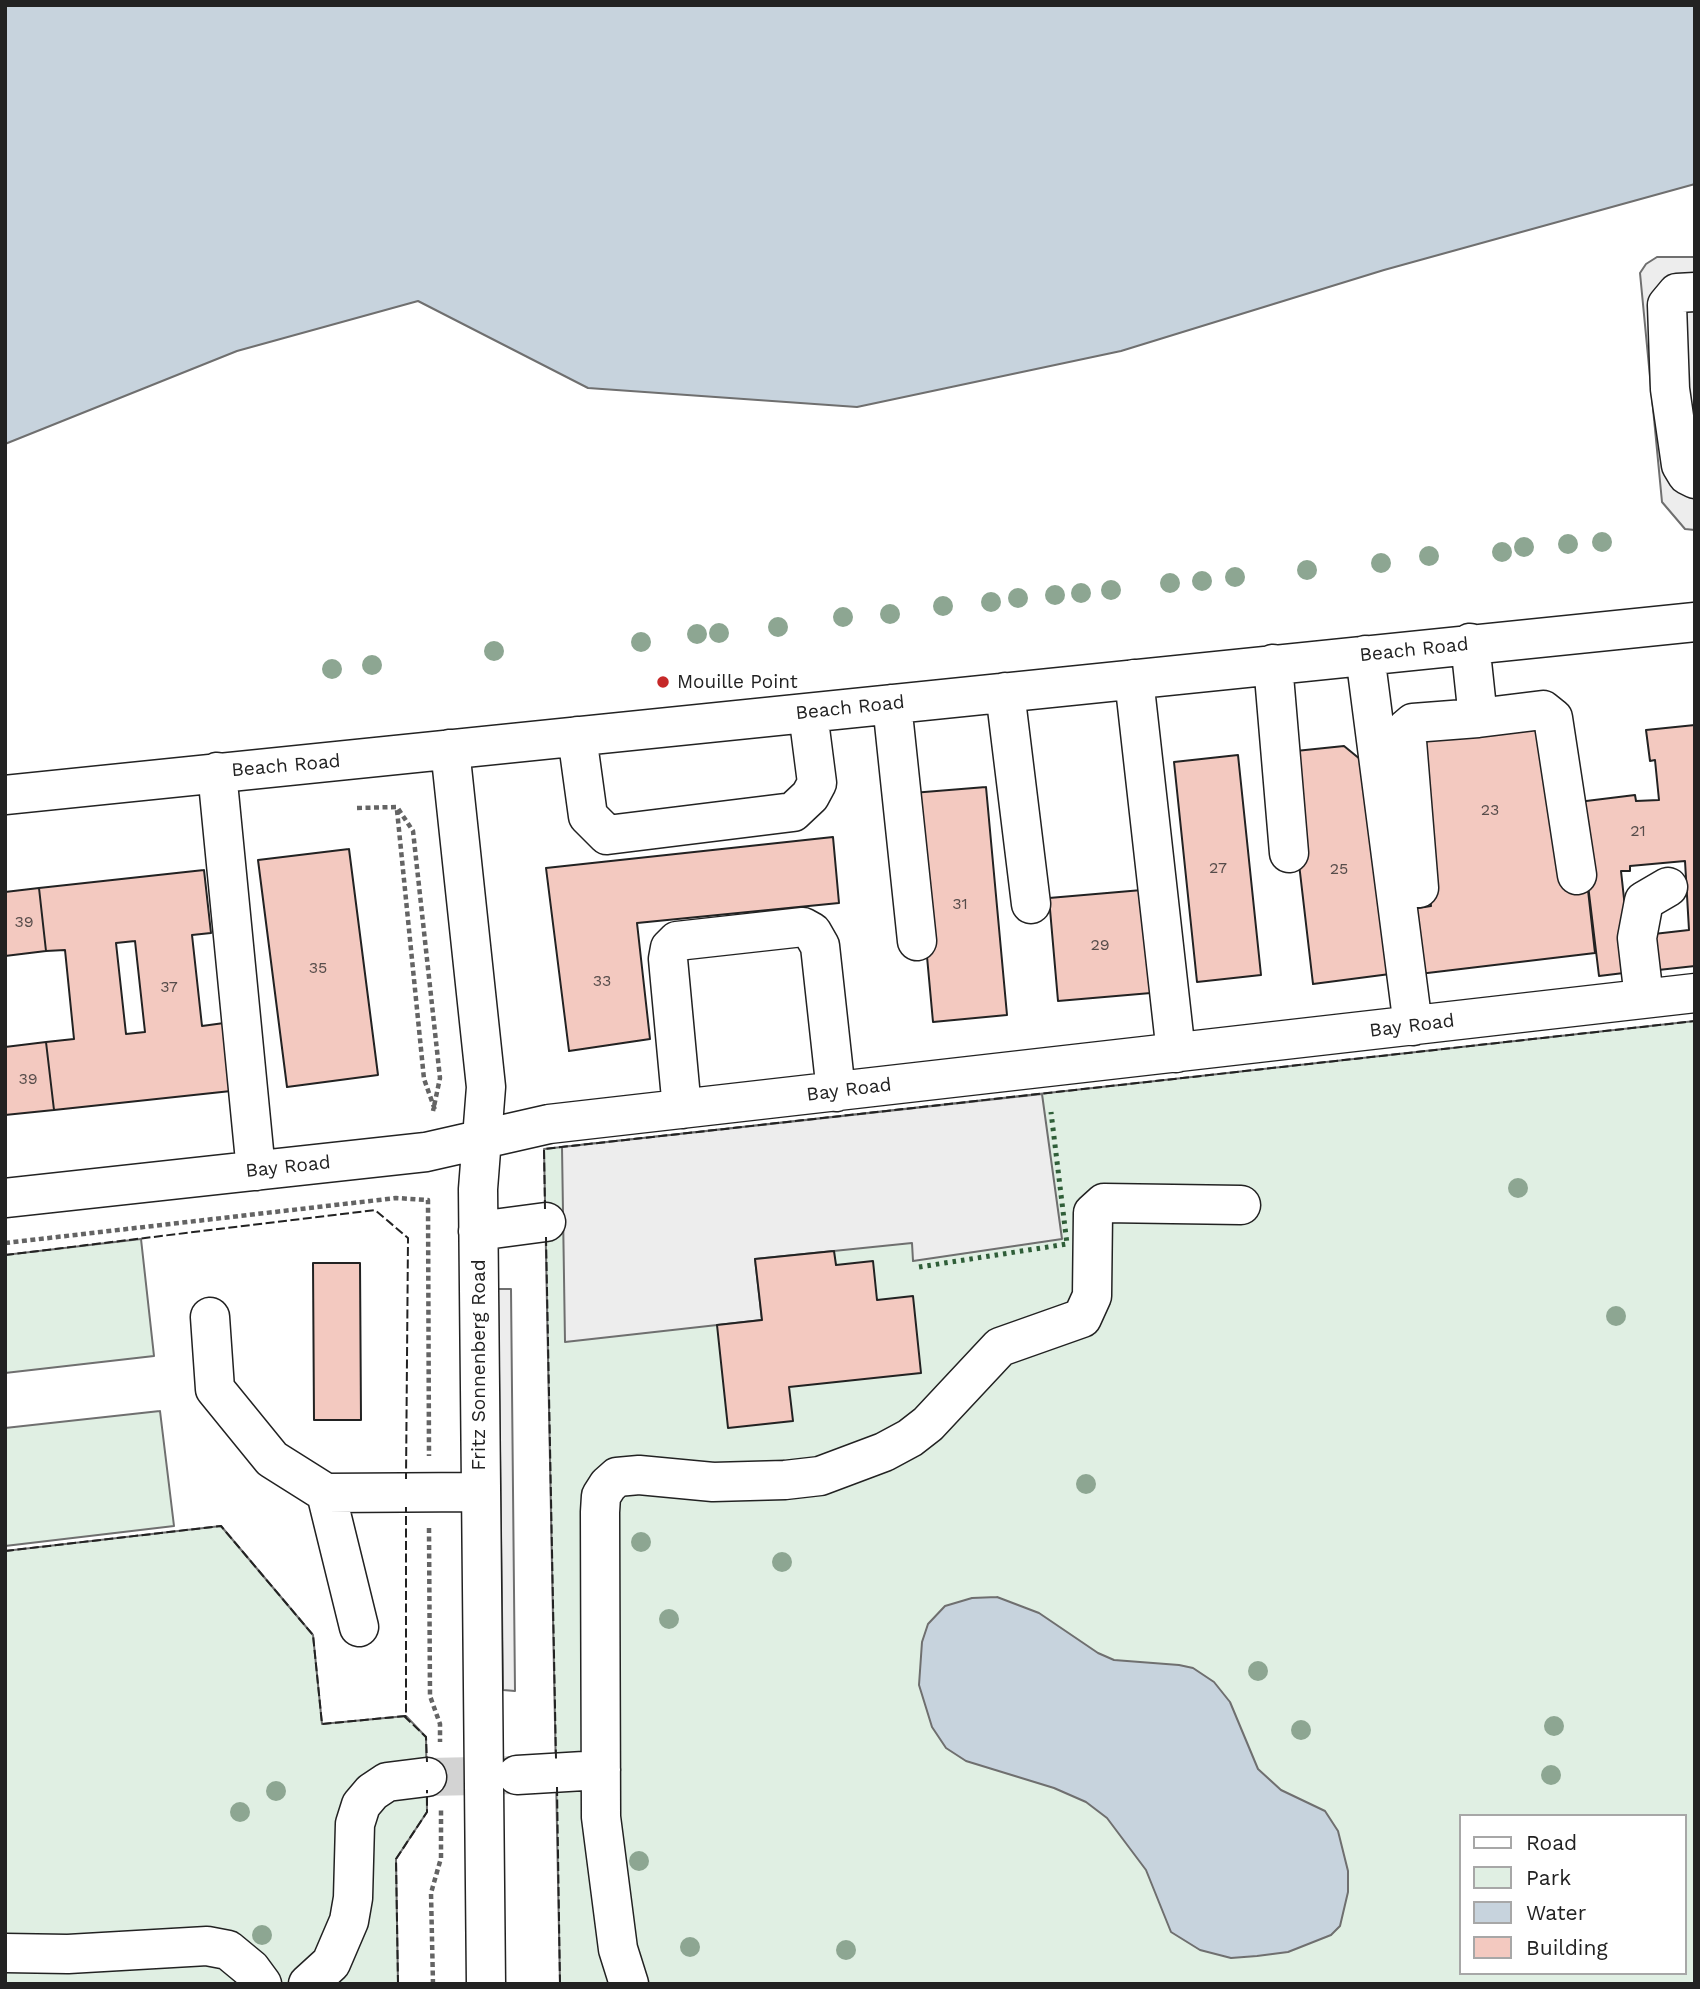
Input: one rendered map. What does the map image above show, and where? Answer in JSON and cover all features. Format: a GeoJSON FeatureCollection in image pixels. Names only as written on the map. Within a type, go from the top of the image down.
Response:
{"type":"FeatureCollection","features":[{"type":"Feature","properties":{"kind":"street"},"geometry":{"type":"LineString","coordinates":[[1695,292],[1677,293],[1667,305],[1682,390],[1681,465],[1688,475],[1695,479]]}},
{"type":"Feature","properties":{"kind":"street","name":"Beach Road"},"geometry":{"type":"LineString","coordinates":[[5,795],[1695,622]]}},
{"type":"Feature","properties":{"kind":"street"},"geometry":{"type":"LineString","coordinates":[[1470,643],[1478,718]]}},
{"type":"Feature","properties":{"kind":"street"},"geometry":{"type":"LineString","coordinates":[[1364,655],[1413,1026]]}},
{"type":"Feature","properties":{"kind":"street"},"geometry":{"type":"LineString","coordinates":[[1273,664],[1289,853]]}},
{"type":"Feature","properties":{"kind":"street"},"geometry":{"type":"LineString","coordinates":[[1134,679],[1176,1053]]}},
{"type":"Feature","properties":{"kind":"street"},"geometry":{"type":"LineString","coordinates":[[1005,692],[1031,904]]}},
{"type":"Feature","properties":{"kind":"street"},"geometry":{"type":"LineString","coordinates":[[892,704],[916,941]]}},
{"type":"Feature","properties":{"kind":"street"},"geometry":{"type":"LineString","coordinates":[[1419,891],[1406,729],[1413,723],[1543,710],[1553,718],[1577,874]]}},
{"type":"Feature","properties":{"kind":"street"},"geometry":{"type":"LineString","coordinates":[[577,736],[589,816],[607,835],[793,812],[810,796],[817,783],[807,713]]}},
{"type":"Feature","properties":{"kind":"street","name":"Fritz Sonnenberg Road"},"geometry":{"type":"LineString","coordinates":[[450,749],[486,1087],[478,1231],[486,1984]]}},
{"type":"Feature","properties":{"kind":"street"},"geometry":{"type":"LineString","coordinates":[[218,772],[256,1171]]}},
{"type":"Feature","properties":{"kind":"street"},"geometry":{"type":"LineString","coordinates":[[1644,998],[1637,938],[1644,901],[1668,887]]}},
{"type":"Feature","properties":{"kind":"street"},"geometry":{"type":"LineString","coordinates":[[682,1109],[667,959],[670,948],[677,942],[791,928],[803,927],[812,932],[820,946],[836,1092]]}},
{"type":"Feature","properties":{"kind":"street","name":"Bay Road"},"geometry":{"type":"LineString","coordinates":[[5,1198],[426,1152],[549,1124],[1695,993]]}},
{"type":"Feature","properties":{"kind":"street"},"geometry":{"type":"LineString","coordinates":[[629,1984],[618,1949],[601,1817],[600,1511],[601,1496],[608,1485],[617,1477],[639,1475],[713,1482],[820,1476],[884,1452],[910,1438],[928,1424],[1000,1347],[1082,1318],[1092,1297],[1093,1213],[1104,1203],[1241,1205]]}},
{"type":"Feature","properties":{"kind":"street"},"geometry":{"type":"LineString","coordinates":[[478,1231],[546,1222]]}},
{"type":"Feature","properties":{"kind":"street"},"geometry":{"type":"LineString","coordinates":[[210,1317],[215,1389],[272,1460],[327,1493],[480,1492]]}},
{"type":"Feature","properties":{"kind":"street"},"geometry":{"type":"LineString","coordinates":[[327,1493],[359,1627]]}},
{"type":"Feature","properties":{"kind":"street"},"geometry":{"type":"LineString","coordinates":[[517,1775],[601,1770]]}},
{"type":"Feature","properties":{"kind":"street"},"geometry":{"type":"LineString","coordinates":[[308,1984],[331,1963],[349,1921],[353,1898],[355,1824],[361,1805],[372,1792],[387,1782],[427,1777]]}},
{"type":"Feature","properties":{"kind":"street"},"geometry":{"type":"LineString","coordinates":[[5,1953],[68,1954],[207,1946],[228,1950],[251,1969],[262,1984]]}},
{"type":"Feature","properties":{"kind":"path"},"geometry":{"type":"LineString","coordinates":[[357,808],[397,807]]}},
{"type":"Feature","properties":{"kind":"path"},"geometry":{"type":"LineString","coordinates":[[397,807],[424,1079],[435,1111]]}},
{"type":"Feature","properties":{"kind":"path"},"geometry":{"type":"LineString","coordinates":[[397,807],[413,831],[440,1078],[435,1111]]}},
{"type":"Feature","properties":{"kind":"path"},"geometry":{"type":"LineString","coordinates":[[421,1112],[435,1111]]}},
{"type":"Feature","properties":{"kind":"green space"},"geometry":{"type":"Polygon","coordinates":[[[1695,1021],[1695,1984],[560,1984],[544,1149],[1695,1021]]]}},
{"type":"Feature","properties":{"kind":"green space"},"geometry":{"type":"Polygon","coordinates":[[[141,1239],[154,1356],[5,1373],[5,1255],[141,1239]]]}},
{"type":"Feature","properties":{"kind":"green space"},"geometry":{"type":"Polygon","coordinates":[[[160,1411],[174,1526],[5,1546],[5,1428],[160,1411]]]}},
{"type":"Feature","properties":{"kind":"green space"},"geometry":{"type":"Polygon","coordinates":[[[221,1526],[313,1635],[322,1724],[406,1716],[426,1737],[427,1812],[396,1859],[398,1984],[5,1984],[5,1551],[221,1526]]]}},
{"type":"Feature","properties":{"kind":"shaded area"},"geometry":{"type":"Polygon","coordinates":[[[1657,257],[1695,257],[1695,530],[1685,529],[1662,502],[1640,273],[1646,264],[1657,257]]]}},
{"type":"Feature","properties":{"kind":"shaded area"},"geometry":{"type":"Polygon","coordinates":[[[1042,1094],[1062,1239],[913,1261],[912,1243],[755,1259],[762,1320],[565,1342],[562,1147],[1042,1094]]]}},
{"type":"Feature","properties":{"kind":"shaded area"},"geometry":{"type":"Polygon","coordinates":[[[498,1289],[511,1289],[515,1691],[503,1690],[498,1289]]]}},
{"type":"Feature","properties":{"kind":"water"},"geometry":{"type":"Polygon","coordinates":[[[5,5],[1695,5],[1695,184],[1384,270],[1121,351],[857,407],[588,388],[418,301],[237,351],[5,444],[5,5]]]}},
{"type":"Feature","properties":{"kind":"water"},"geometry":{"type":"Polygon","coordinates":[[[997,1597],[1039,1613],[1098,1653],[1114,1660],[1193,1668],[1214,1682],[1230,1702],[1258,1769],[1281,1790],[1325,1811],[1338,1831],[1348,1871],[1348,1892],[1340,1926],[1331,1935],[1288,1952],[1231,1958],[1200,1950],[1171,1932],[1146,1870],[1107,1818],[1086,1802],[1054,1788],[966,1761],[946,1748],[932,1727],[919,1685],[922,1642],[928,1624],[945,1606],[972,1598],[997,1597]]]}},
{"type":"Feature","properties":{"kind":"building"},"geometry":{"type":"Polygon","coordinates":[[[1551,723],[1587,881],[1595,953],[1419,974],[1412,909],[1431,906],[1411,739],[1551,723]]]}},
{"type":"Feature","properties":{"kind":"building"},"geometry":{"type":"Polygon","coordinates":[[[1695,725],[1695,966],[1649,971],[1645,935],[1689,930],[1685,861],[1630,866],[1630,871],[1621,871],[1632,972],[1599,976],[1578,802],[1635,795],[1636,801],[1659,800],[1655,760],[1650,761],[1646,730],[1695,725]]]}},
{"type":"Feature","properties":{"kind":"building"},"geometry":{"type":"Polygon","coordinates":[[[1344,746],[1366,764],[1390,974],[1313,984],[1286,752],[1344,746]]]}},
{"type":"Feature","properties":{"kind":"building"},"geometry":{"type":"Polygon","coordinates":[[[1238,755],[1261,975],[1197,982],[1174,762],[1238,755]]]}},
{"type":"Feature","properties":{"kind":"building"},"geometry":{"type":"Polygon","coordinates":[[[986,787],[1007,1015],[933,1022],[912,793],[986,787]]]}},
{"type":"Feature","properties":{"kind":"building"},"geometry":{"type":"Polygon","coordinates":[[[833,837],[839,903],[637,923],[650,1039],[569,1051],[546,868],[833,837]]]}},
{"type":"Feature","properties":{"kind":"building"},"geometry":{"type":"Polygon","coordinates":[[[349,849],[378,1075],[287,1087],[258,860],[349,849]]]}},
{"type":"Feature","properties":{"kind":"building"},"geometry":{"type":"Polygon","coordinates":[[[204,870],[211,933],[192,935],[202,1026],[224,1023],[231,1091],[54,1110],[46,1042],[74,1039],[65,950],[46,951],[39,888],[204,870]],[[135,941],[116,943],[126,1034],[145,1032],[135,941]]]}},
{"type":"Feature","properties":{"kind":"building"},"geometry":{"type":"Polygon","coordinates":[[[39,888],[46,951],[5,956],[5,892],[39,888]]]}},
{"type":"Feature","properties":{"kind":"building"},"geometry":{"type":"Polygon","coordinates":[[[1142,890],[1151,993],[1058,1001],[1049,898],[1142,890]]]}},
{"type":"Feature","properties":{"kind":"building"},"geometry":{"type":"Polygon","coordinates":[[[46,1042],[54,1110],[5,1115],[5,1047],[46,1042]]]}},
{"type":"Feature","properties":{"kind":"building"},"geometry":{"type":"Polygon","coordinates":[[[834,1251],[836,1265],[873,1261],[877,1300],[913,1296],[921,1373],[789,1387],[793,1421],[728,1428],[717,1325],[762,1320],[755,1259],[834,1251]]]}},
{"type":"Feature","properties":{"kind":"building"},"geometry":{"type":"Polygon","coordinates":[[[313,1263],[360,1263],[361,1420],[314,1420],[313,1263]]]}},
{"type":"Feature","properties":{"kind":"tunnel"},"geometry":{"type":"LineString","coordinates":[[427,1777],[517,1775]]}},
{"type":"Feature","properties":{"kind":"hedge"},"geometry":{"type":"LineString","coordinates":[[919,1267],[1067,1244],[1051,1112]]}},
{"type":"Feature","properties":{"kind":"fence"},"geometry":{"type":"LineString","coordinates":[[545,1209],[544,1149],[1695,1021]]}},
{"type":"Feature","properties":{"kind":"fence"},"geometry":{"type":"LineString","coordinates":[[5,1255],[375,1210],[408,1238],[406,1479]]}},
{"type":"Feature","properties":{"kind":"fence"},"geometry":{"type":"LineString","coordinates":[[546,1237],[556,1759]]}},
{"type":"Feature","properties":{"kind":"fence"},"geometry":{"type":"LineString","coordinates":[[5,1551],[221,1526],[313,1635],[322,1724],[406,1716],[406,1507]]}},
{"type":"Feature","properties":{"kind":"fence"},"geometry":{"type":"LineString","coordinates":[[404,1716],[426,1737],[427,1762]]}},
{"type":"Feature","properties":{"kind":"fence"},"geometry":{"type":"LineString","coordinates":[[557,1787],[560,1984]]}},
{"type":"Feature","properties":{"kind":"fence"},"geometry":{"type":"LineString","coordinates":[[398,1984],[396,1859],[427,1812],[427,1790]]}},
{"type":"Feature","properties":{"kind":"place","name":"Mouille Point"},"geometry":{"type":"Point","coordinates":[663,682]}}]}
